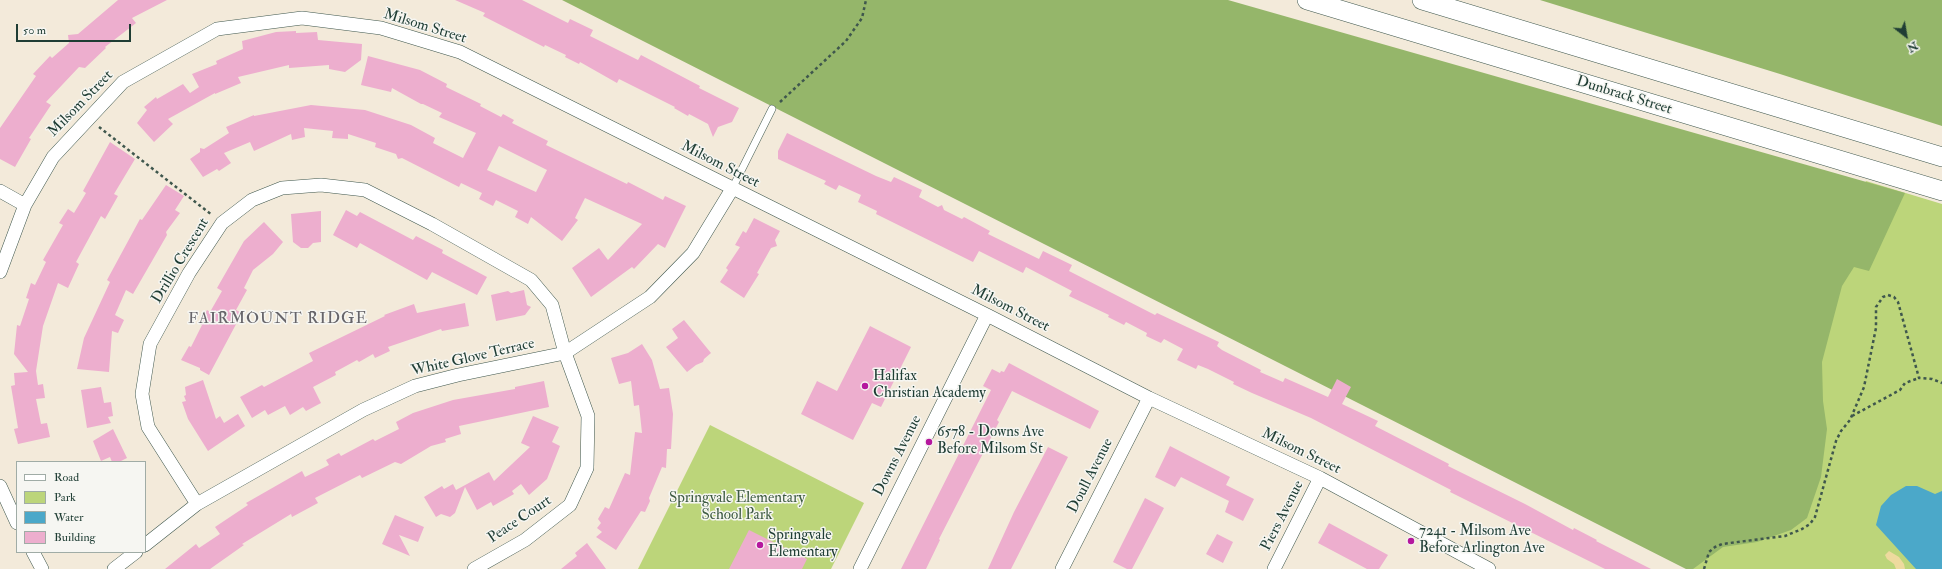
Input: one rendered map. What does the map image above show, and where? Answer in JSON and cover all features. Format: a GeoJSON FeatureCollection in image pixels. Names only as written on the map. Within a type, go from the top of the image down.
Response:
{"type":"FeatureCollection","features":[{"type":"Feature","properties":{"kind":"main road","name":"Dunbrack Street"},"geometry":{"type":"LineString","coordinates":[[1307,0],[1942,191]]}},
{"type":"Feature","properties":{"kind":"main road"},"geometry":{"type":"LineString","coordinates":[[1422,0],[1942,157]]}},
{"type":"Feature","properties":{"kind":"street","name":"Milsom Street"},"geometry":{"type":"LineString","coordinates":[[0,272],[25,205],[53,156],[123,82],[217,29],[302,18],[381,28],[460,52],[987,315],[1149,398],[1320,478],[1463,564],[1488,569]]}},
{"type":"Feature","properties":{"kind":"street","name":"Drillio Crescent"},"geometry":{"type":"LineString","coordinates":[[197,504],[148,427],[142,394],[150,344],[189,273],[222,223],[252,200],[282,188],[321,185],[365,190],[432,224],[531,280],[552,305],[565,353]]}},
{"type":"Feature","properties":{"kind":"street","name":"White Glove Terrace"},"geometry":{"type":"LineString","coordinates":[[146,544],[197,504],[363,410],[415,386],[458,375],[565,353],[650,297],[693,253],[732,189]]}},
{"type":"Feature","properties":{"kind":"street"},"geometry":{"type":"LineString","coordinates":[[0,191],[25,205]]}},
{"type":"Feature","properties":{"kind":"street","name":"Downs Avenue"},"geometry":{"type":"LineString","coordinates":[[860,569],[987,315]]}},
{"type":"Feature","properties":{"kind":"street","name":"Peace Court"},"geometry":{"type":"LineString","coordinates":[[474,569],[525,540],[570,504],[587,468],[588,416],[565,353]]}},
{"type":"Feature","properties":{"kind":"street","name":"Doull Avenue"},"geometry":{"type":"LineString","coordinates":[[1062,569],[1149,398]]}},
{"type":"Feature","properties":{"kind":"street","name":"Piers Avenue"},"geometry":{"type":"LineString","coordinates":[[1274,569],[1320,478]]}},
{"type":"Feature","properties":{"kind":"street"},"geometry":{"type":"LineString","coordinates":[[0,486],[16,521]]}},
{"type":"Feature","properties":{"kind":"street"},"geometry":{"type":"LineString","coordinates":[[34,553],[42,569]]}},
{"type":"Feature","properties":{"kind":"street"},"geometry":{"type":"LineString","coordinates":[[114,569],[135,553]]}},
{"type":"Feature","properties":{"kind":"lane"},"geometry":{"type":"LineString","coordinates":[[732,189],[772,109]]}},
{"type":"Feature","properties":{"kind":"path"},"geometry":{"type":"LineString","coordinates":[[772,109],[846,41],[862,18],[866,0]]}},
{"type":"Feature","properties":{"kind":"path"},"geometry":{"type":"LineString","coordinates":[[88,119],[222,223]]}},
{"type":"Feature","properties":{"kind":"path"},"geometry":{"type":"LineString","coordinates":[[1704,569],[1710,552],[1715,547],[1722,544],[1785,536],[1802,530],[1810,524],[1815,517],[1836,441],[1852,416],[1864,387],[1876,328],[1876,307],[1883,297],[1888,295],[1894,297],[1898,302],[1919,378]]}},
{"type":"Feature","properties":{"kind":"path"},"geometry":{"type":"LineString","coordinates":[[1852,416],[1900,390],[1905,384],[1919,378],[1932,379],[1942,383]]}},
{"type":"Feature","properties":{"kind":"green space"},"geometry":{"type":"Polygon","coordinates":[[[562,0],[1228,0],[1905,193],[1869,271],[1854,267],[1842,286],[1822,362],[1823,401],[1827,429],[1821,477],[1807,518],[1791,530],[1757,542],[1723,547],[1693,569],[1686,569],[562,0]]]}},
{"type":"Feature","properties":{"kind":"green space"},"geometry":{"type":"Polygon","coordinates":[[[1540,0],[1942,0],[1942,126],[1780,74],[1540,0]]]}},
{"type":"Feature","properties":{"kind":"green space"},"geometry":{"type":"Polygon","coordinates":[[[1866,181],[1942,204],[1942,569],[1691,569],[1866,181]]]}},
{"type":"Feature","properties":{"kind":"green space","name":"Springvale Elementary School Park"},"geometry":{"type":"Polygon","coordinates":[[[710,425],[864,503],[831,569],[638,569],[710,425]]]}},
{"type":"Feature","properties":{"kind":"sand"},"geometry":{"type":"Polygon","coordinates":[[[1889,551],[1899,557],[1904,564],[1905,569],[1896,569],[1894,564],[1887,559],[1885,555],[1889,551]]]}},
{"type":"Feature","properties":{"kind":"water"},"geometry":{"type":"Polygon","coordinates":[[[1906,486],[1917,486],[1935,494],[1942,491],[1942,569],[1916,569],[1876,525],[1881,506],[1891,495],[1906,486]]]}},
{"type":"Feature","properties":{"kind":"building"},"geometry":{"type":"Polygon","coordinates":[[[118,0],[167,0],[132,18],[136,23],[105,47],[106,48],[85,68],[79,67],[46,102],[51,105],[29,138],[31,139],[15,167],[0,159],[0,128],[36,76],[33,74],[50,56],[52,58],[69,43],[68,35],[78,34],[118,0]]]}},
{"type":"Feature","properties":{"kind":"building"},"geometry":{"type":"Polygon","coordinates":[[[455,0],[522,0],[568,23],[570,19],[593,30],[590,36],[638,60],[641,55],[700,86],[699,88],[739,108],[732,122],[718,127],[713,137],[708,124],[689,114],[688,116],[674,108],[675,107],[619,79],[617,83],[580,62],[579,64],[565,57],[566,55],[545,45],[544,47],[483,16],[485,13],[455,0]]]}},
{"type":"Feature","properties":{"kind":"building"},"geometry":{"type":"Polygon","coordinates":[[[296,31],[296,33],[317,32],[318,40],[362,44],[361,60],[345,72],[329,69],[329,65],[289,68],[289,65],[238,77],[241,83],[215,93],[168,119],[173,124],[154,142],[137,123],[147,110],[144,107],[156,97],[157,99],[183,84],[190,93],[199,87],[192,74],[217,64],[216,61],[243,49],[242,41],[276,32],[296,31]]]}},
{"type":"Feature","properties":{"kind":"building"},"geometry":{"type":"Polygon","coordinates":[[[368,56],[420,70],[447,84],[446,87],[481,104],[480,106],[501,117],[503,114],[514,120],[512,123],[548,141],[546,145],[627,184],[628,182],[663,200],[665,196],[686,206],[665,248],[658,244],[634,269],[632,267],[591,297],[572,268],[599,248],[608,260],[642,224],[585,198],[575,218],[578,220],[562,241],[531,217],[528,224],[515,217],[518,211],[496,200],[493,206],[479,199],[482,193],[461,183],[459,187],[402,158],[398,159],[396,154],[375,147],[376,143],[348,134],[348,139],[332,138],[333,131],[304,128],[305,137],[292,140],[291,134],[254,151],[250,142],[224,153],[231,163],[219,171],[217,169],[203,177],[190,159],[200,152],[200,148],[204,149],[229,133],[226,127],[254,115],[311,105],[365,110],[411,125],[435,138],[433,143],[463,158],[476,133],[439,117],[442,113],[421,104],[392,88],[391,92],[361,85],[368,56]],[[499,146],[487,170],[536,192],[547,170],[499,146]]]}},
{"type":"Feature","properties":{"kind":"building"},"geometry":{"type":"Polygon","coordinates":[[[787,133],[876,176],[891,182],[894,177],[922,190],[919,197],[938,207],[942,205],[944,210],[962,219],[964,217],[990,231],[988,234],[1039,259],[1043,251],[1072,265],[1069,271],[1155,315],[1157,313],[1219,342],[1217,346],[1222,350],[1261,370],[1260,372],[1283,382],[1285,378],[1328,397],[1337,379],[1351,387],[1342,404],[1378,421],[1375,426],[1449,464],[1448,466],[1525,504],[1573,530],[1574,528],[1651,569],[1605,569],[1450,492],[1451,490],[1311,418],[1233,384],[1234,382],[1208,369],[1198,365],[1196,369],[1177,360],[1183,349],[1164,339],[1161,343],[1146,336],[1147,333],[1126,322],[1124,325],[1108,317],[1109,315],[1069,296],[1072,291],[1026,267],[1023,273],[979,251],[973,262],[876,214],[877,211],[858,202],[861,195],[839,185],[836,190],[824,184],[826,181],[778,159],[778,151],[787,133]]]}},
{"type":"Feature","properties":{"kind":"building"},"geometry":{"type":"Polygon","coordinates":[[[110,142],[135,159],[114,194],[118,196],[105,219],[101,216],[76,262],[79,264],[68,288],[58,283],[43,326],[36,371],[38,385],[43,384],[45,398],[36,399],[41,424],[47,423],[50,437],[18,444],[14,429],[18,428],[11,386],[15,385],[14,373],[28,372],[14,354],[17,325],[20,326],[29,299],[26,298],[31,283],[35,285],[46,262],[43,260],[63,225],[59,223],[68,209],[74,213],[86,193],[83,191],[110,142]]]}},
{"type":"Feature","properties":{"kind":"building"},"geometry":{"type":"Polygon","coordinates":[[[166,185],[184,196],[175,210],[180,213],[166,232],[167,235],[133,294],[126,290],[115,315],[124,320],[118,333],[112,331],[109,372],[77,369],[84,338],[110,282],[107,280],[140,219],[142,220],[166,185]]]}},
{"type":"Feature","properties":{"kind":"building"},"geometry":{"type":"Polygon","coordinates":[[[346,210],[357,216],[360,212],[413,240],[416,236],[443,250],[442,253],[487,277],[477,295],[432,272],[427,280],[360,243],[357,248],[333,235],[346,210]]]}},
{"type":"Feature","properties":{"kind":"building"},"geometry":{"type":"Polygon","coordinates":[[[321,211],[321,242],[313,243],[308,248],[301,248],[293,242],[291,214],[321,211]]]}},
{"type":"Feature","properties":{"kind":"building"},"geometry":{"type":"Polygon","coordinates":[[[754,218],[780,231],[775,240],[777,246],[771,248],[757,273],[759,274],[744,298],[720,282],[728,270],[726,268],[740,247],[735,245],[743,231],[746,233],[754,218]]]}},
{"type":"Feature","properties":{"kind":"building"},"geometry":{"type":"Polygon","coordinates":[[[264,222],[283,242],[273,254],[253,270],[244,288],[247,290],[236,310],[242,313],[209,375],[200,370],[200,368],[181,360],[189,346],[191,347],[202,325],[200,324],[207,310],[210,312],[222,291],[217,288],[244,241],[264,222]]]}},
{"type":"Feature","properties":{"kind":"building"},"geometry":{"type":"Polygon","coordinates":[[[524,290],[527,305],[531,307],[525,315],[496,321],[491,295],[508,291],[511,293],[524,290]]]}},
{"type":"Feature","properties":{"kind":"building"},"geometry":{"type":"Polygon","coordinates":[[[465,303],[469,326],[442,331],[441,329],[388,347],[390,351],[375,358],[373,354],[359,362],[357,360],[335,372],[336,375],[313,387],[321,403],[306,411],[303,407],[290,415],[285,406],[268,415],[265,410],[252,418],[240,397],[262,385],[264,387],[313,361],[309,353],[385,316],[384,315],[414,304],[417,313],[465,303]]]}},
{"type":"Feature","properties":{"kind":"building"},"geometry":{"type":"Polygon","coordinates":[[[684,320],[711,353],[704,359],[703,362],[687,372],[666,347],[678,338],[672,329],[684,320]]]}},
{"type":"Feature","properties":{"kind":"building","name":"Halifax Christian Academy"},"geometry":{"type":"Polygon","coordinates":[[[870,326],[911,347],[881,407],[872,403],[853,440],[801,414],[817,381],[837,391],[870,326]]]}},
{"type":"Feature","properties":{"kind":"building"},"geometry":{"type":"Polygon","coordinates":[[[642,344],[652,360],[660,389],[669,388],[673,414],[671,449],[667,449],[666,468],[662,467],[649,498],[650,501],[645,512],[641,511],[616,550],[596,537],[602,532],[597,528],[601,523],[598,519],[605,507],[609,509],[625,473],[630,475],[635,432],[642,433],[639,405],[634,406],[631,381],[619,384],[611,358],[628,353],[642,344]]]}},
{"type":"Feature","properties":{"kind":"building"},"geometry":{"type":"Polygon","coordinates":[[[1009,363],[1099,411],[1090,429],[1012,391],[997,420],[999,422],[939,539],[940,540],[926,569],[901,569],[991,390],[983,386],[992,369],[1000,373],[1001,371],[1004,372],[1009,363]]]}},
{"type":"Feature","properties":{"kind":"building"},"geometry":{"type":"Polygon","coordinates":[[[203,380],[216,419],[220,416],[224,423],[238,414],[245,426],[208,451],[188,419],[182,402],[186,401],[184,396],[186,395],[185,387],[203,380]]]}},
{"type":"Feature","properties":{"kind":"building"},"geometry":{"type":"Polygon","coordinates":[[[544,381],[549,407],[459,426],[461,434],[445,439],[446,442],[431,446],[401,464],[395,462],[362,478],[360,475],[315,498],[318,503],[292,517],[291,514],[242,544],[244,545],[210,569],[165,569],[196,544],[199,548],[220,534],[215,527],[248,505],[246,503],[302,471],[305,477],[329,465],[326,460],[339,453],[341,456],[373,439],[375,441],[399,429],[396,422],[413,413],[453,400],[515,389],[515,387],[544,381]]]}},
{"type":"Feature","properties":{"kind":"building"},"geometry":{"type":"Polygon","coordinates":[[[101,387],[104,403],[111,402],[113,416],[108,417],[111,423],[87,428],[81,390],[101,387]]]}},
{"type":"Feature","properties":{"kind":"building"},"geometry":{"type":"Polygon","coordinates":[[[533,416],[559,427],[552,442],[560,446],[547,479],[529,495],[521,484],[512,491],[514,494],[493,506],[491,502],[477,510],[465,487],[455,513],[450,517],[441,514],[436,517],[424,497],[442,486],[444,489],[453,484],[456,490],[489,472],[494,481],[530,447],[521,443],[533,416]]]}},
{"type":"Feature","properties":{"kind":"building"},"geometry":{"type":"Polygon","coordinates":[[[113,429],[127,458],[121,461],[112,461],[110,457],[101,461],[93,441],[113,429]]]}},
{"type":"Feature","properties":{"kind":"building"},"geometry":{"type":"Polygon","coordinates":[[[1170,446],[1230,477],[1226,485],[1254,499],[1243,521],[1225,512],[1229,501],[1181,477],[1175,487],[1155,477],[1170,446]]]}},
{"type":"Feature","properties":{"kind":"building"},"geometry":{"type":"Polygon","coordinates":[[[1048,447],[1068,457],[1011,569],[988,569],[1014,512],[1048,447]]]}},
{"type":"Feature","properties":{"kind":"building"},"geometry":{"type":"Polygon","coordinates":[[[1145,498],[1164,508],[1132,569],[1127,569],[1113,562],[1145,498]]]}},
{"type":"Feature","properties":{"kind":"building"},"geometry":{"type":"Polygon","coordinates":[[[395,515],[424,527],[418,542],[399,535],[410,556],[382,544],[395,515]]]}},
{"type":"Feature","properties":{"kind":"building"},"geometry":{"type":"Polygon","coordinates":[[[1329,523],[1388,555],[1379,569],[1367,569],[1318,543],[1329,523]]]}},
{"type":"Feature","properties":{"kind":"building","name":"Springvale Elementary"},"geometry":{"type":"Polygon","coordinates":[[[749,530],[807,559],[802,569],[729,569],[749,530]]]}},
{"type":"Feature","properties":{"kind":"building"},"geometry":{"type":"Polygon","coordinates":[[[1217,534],[1233,542],[1223,563],[1206,554],[1217,534]]]}},
{"type":"Feature","properties":{"kind":"building"},"geometry":{"type":"Polygon","coordinates":[[[587,543],[606,569],[561,569],[577,556],[575,553],[587,543]]]}},
{"type":"Feature","properties":{"kind":"place","name":"Halifax Christian Academy"},"geometry":{"type":"Point","coordinates":[865,386]}},
{"type":"Feature","properties":{"kind":"place","name":"6578 - Downs Ave Before Milsom St"},"geometry":{"type":"Point","coordinates":[929,442]}},
{"type":"Feature","properties":{"kind":"place","name":"7241 - Milsom Ave Before Arlington Ave"},"geometry":{"type":"Point","coordinates":[1411,541]}},
{"type":"Feature","properties":{"kind":"place","name":"Springvale Elementary"},"geometry":{"type":"Point","coordinates":[760,545]}},
{"type":"Feature","properties":{"kind":"district","name":"FAIRMOUNT RIDGE"},"geometry":{"type":"Point","coordinates":[278,320]}}]}
